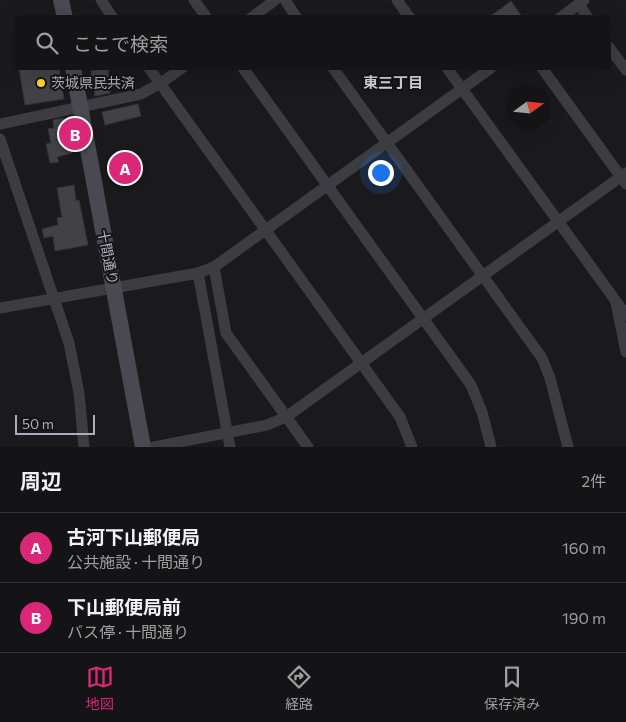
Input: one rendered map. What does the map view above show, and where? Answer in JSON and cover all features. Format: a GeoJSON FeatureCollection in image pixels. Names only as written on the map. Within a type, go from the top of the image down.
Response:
{"type":"FeatureCollection","features":[{"type":"Feature","properties":{"kind":"street"},"geometry":{"type":"LineString","coordinates":[[62,0],[64,15]]}},
{"type":"Feature","properties":{"kind":"street"},"geometry":{"type":"LineString","coordinates":[[101,0],[111,15]]}},
{"type":"Feature","properties":{"kind":"street"},"geometry":{"type":"LineString","coordinates":[[194,0],[205,15]]}},
{"type":"Feature","properties":{"kind":"street"},"geometry":{"type":"LineString","coordinates":[[255,15],[275,0]]}},
{"type":"Feature","properties":{"kind":"street"},"geometry":{"type":"LineString","coordinates":[[285,0],[295,15]]}},
{"type":"Feature","properties":{"kind":"street"},"geometry":{"type":"LineString","coordinates":[[397,0],[408,15]]}},
{"type":"Feature","properties":{"kind":"street"},"geometry":{"type":"LineString","coordinates":[[564,15],[582,2],[587,15]]}},
{"type":"Feature","properties":{"kind":"street"},"geometry":{"type":"LineString","coordinates":[[611,50],[626,70]]}},
{"type":"Feature","properties":{"kind":"street","name":"十間通り"},"geometry":{"type":"LineString","coordinates":[[73,70],[143,447]]}},
{"type":"Feature","properties":{"kind":"street"},"geometry":{"type":"LineString","coordinates":[[150,70],[400,417],[412,447]]}},
{"type":"Feature","properties":{"kind":"street"},"geometry":{"type":"LineString","coordinates":[[0,124],[141,94],[179,70]]}},
{"type":"Feature","properties":{"kind":"street"},"geometry":{"type":"LineString","coordinates":[[243,70],[471,385],[482,412],[491,447]]}},
{"type":"Feature","properties":{"kind":"street"},"geometry":{"type":"LineString","coordinates":[[334,70],[542,358],[550,378],[568,447]]}},
{"type":"Feature","properties":{"kind":"street"},"geometry":{"type":"LineString","coordinates":[[448,70],[626,314]]}},
{"type":"Feature","properties":{"kind":"street"},"geometry":{"type":"LineString","coordinates":[[0,308],[198,273],[214,267],[488,70]]}},
{"type":"Feature","properties":{"kind":"street"},"geometry":{"type":"LineString","coordinates":[[154,447],[228,434],[267,425],[286,417],[423,318],[624,178],[543,70]]}},
{"type":"Feature","properties":{"kind":"street"},"geometry":{"type":"LineString","coordinates":[[0,139],[69,343],[79,393],[84,447]]}},
{"type":"Feature","properties":{"kind":"street"},"geometry":{"type":"LineString","coordinates":[[214,267],[226,333],[308,447]]}},
{"type":"Feature","properties":{"kind":"street"},"geometry":{"type":"LineString","coordinates":[[198,273],[230,447]]}},
{"type":"Feature","properties":{"kind":"street"},"geometry":{"type":"LineString","coordinates":[[616,301],[626,352]]}},
{"type":"Feature","properties":{"kind":"building"},"geometry":{"type":"Polygon","coordinates":[[[511,1],[521,15],[492,15],[511,1]]]}},
{"type":"Feature","properties":{"kind":"building","name":"茨城県民共済"},"geometry":{"type":"Polygon","coordinates":[[[19,70],[59,70],[64,99],[25,105],[19,70]]]}},
{"type":"Feature","properties":{"kind":"building"},"geometry":{"type":"Polygon","coordinates":[[[108,70],[110,93],[95,96],[91,71],[108,70]]]}},
{"type":"Feature","properties":{"kind":"building"},"geometry":{"type":"Polygon","coordinates":[[[138,104],[141,116],[105,125],[102,112],[138,104]]]}},
{"type":"Feature","properties":{"kind":"building"},"geometry":{"type":"Polygon","coordinates":[[[64,118],[72,153],[57,157],[59,162],[50,163],[46,144],[51,143],[48,129],[54,128],[53,120],[64,118]]]}},
{"type":"Feature","properties":{"kind":"building"},"geometry":{"type":"Polygon","coordinates":[[[136,159],[139,171],[118,177],[117,175],[113,176],[111,165],[136,159]]]}},
{"type":"Feature","properties":{"kind":"building"},"geometry":{"type":"Polygon","coordinates":[[[74,185],[76,201],[79,200],[88,245],[55,251],[53,236],[44,238],[42,229],[58,225],[57,218],[62,217],[57,188],[74,185]]]}},
{"type":"Feature","properties":{"kind":"place","name":"茨城県民共済"},"geometry":{"type":"Point","coordinates":[41,83]}},
{"type":"Feature","properties":{"kind":"place","name":"下山郵便局前"},"geometry":{"type":"Point","coordinates":[75,134]}},
{"type":"Feature","properties":{"kind":"place","name":"古河下山郵便局"},"geometry":{"type":"Point","coordinates":[125,168]}},
{"type":"Feature","properties":{"kind":"district","name":"東三丁目"},"geometry":{"type":"Point","coordinates":[393,83]}}]}
